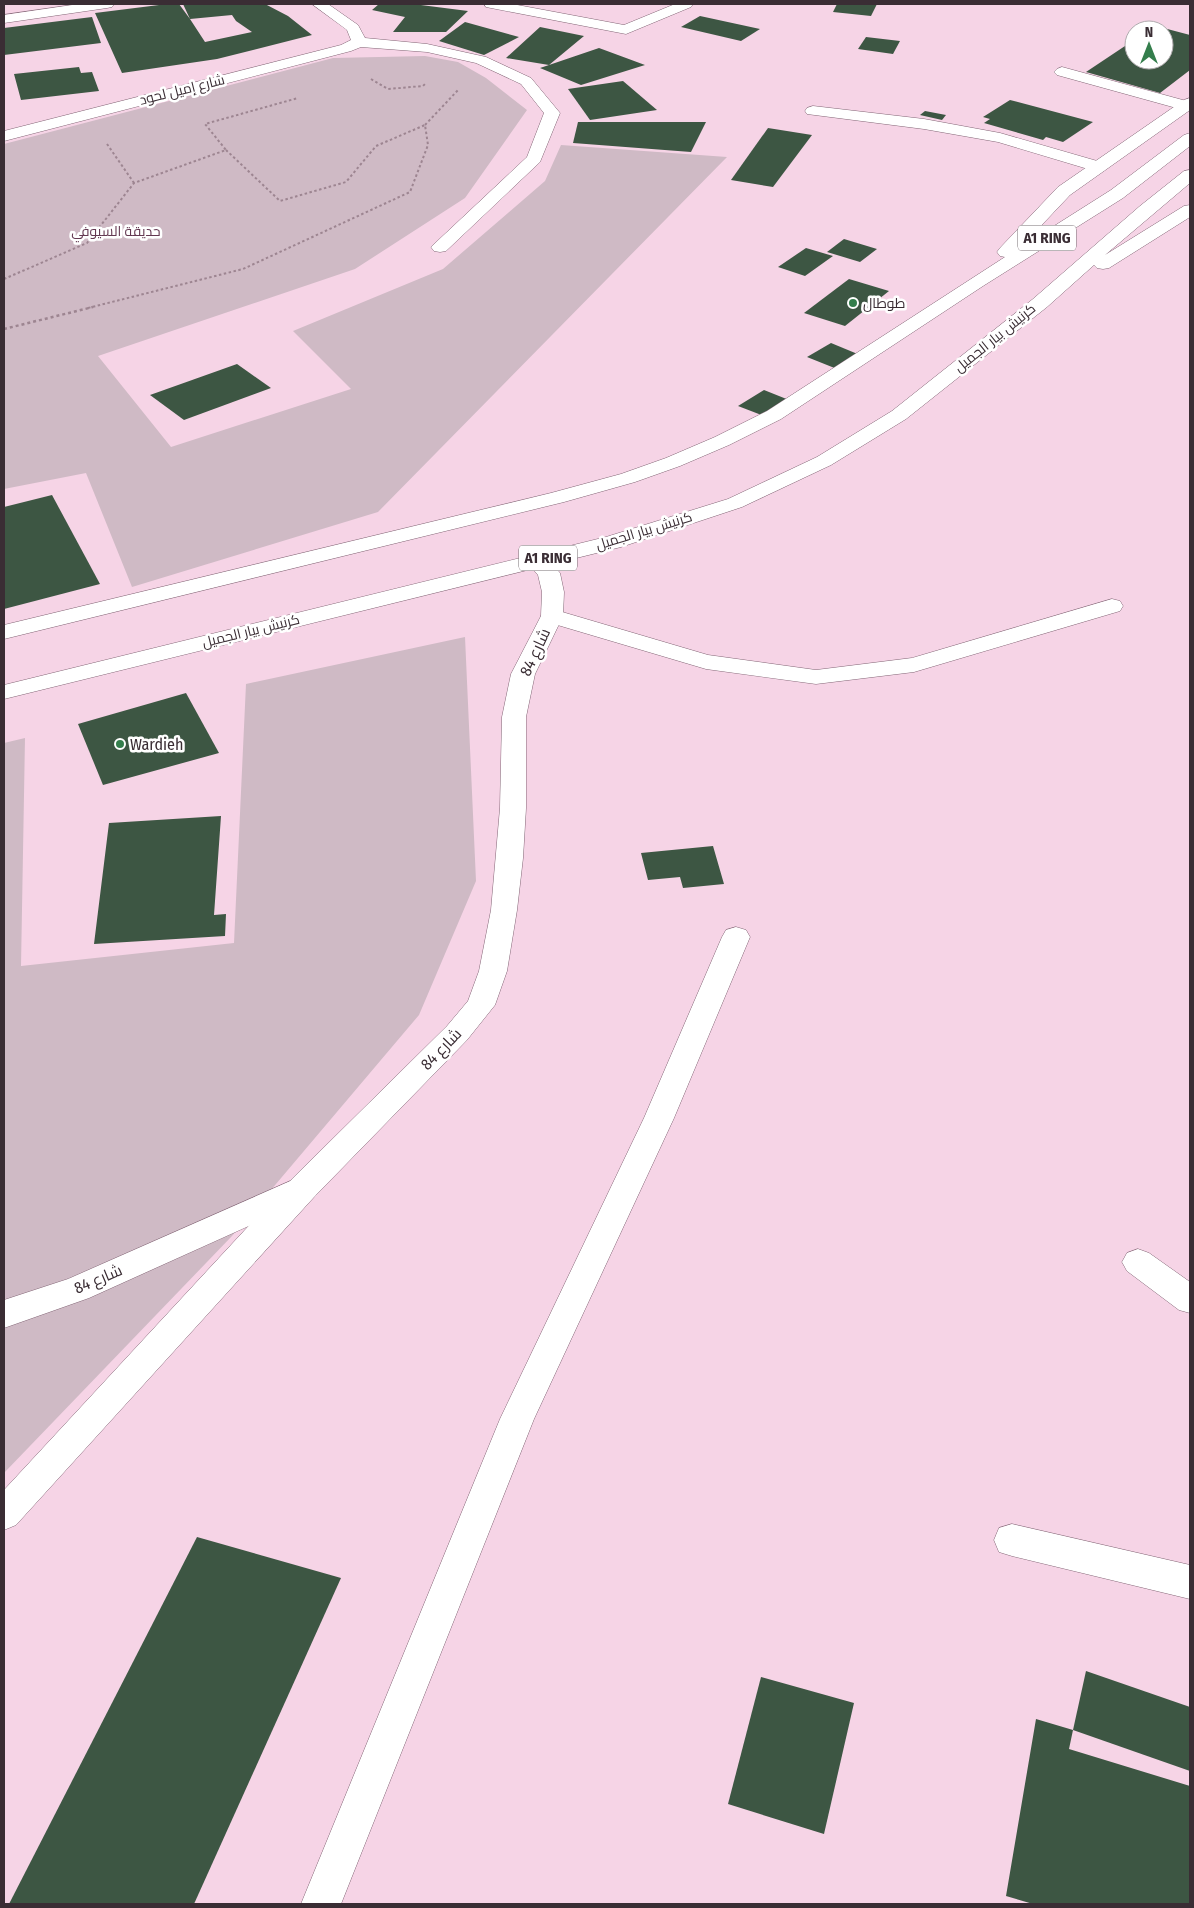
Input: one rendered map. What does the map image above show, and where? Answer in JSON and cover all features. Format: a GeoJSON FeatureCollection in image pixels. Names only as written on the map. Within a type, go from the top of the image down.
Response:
{"type":"FeatureCollection","features":[{"type":"Feature","properties":{"kind":"main road"},"geometry":{"type":"LineString","coordinates":[[4,19],[107,4]]}},
{"type":"Feature","properties":{"kind":"main road"},"geometry":{"type":"LineString","coordinates":[[319,4],[354,28],[359,42],[427,48],[481,60],[526,81],[552,114],[534,159],[440,247]]}},
{"type":"Feature","properties":{"kind":"main road"},"geometry":{"type":"LineString","coordinates":[[491,4],[626,30],[686,4]]}},
{"type":"Feature","properties":{"kind":"main road","name":"شارع إميل لحود"},"geometry":{"type":"LineString","coordinates":[[4,136],[346,48],[359,42]]}},
{"type":"Feature","properties":{"kind":"main road"},"geometry":{"type":"LineString","coordinates":[[1062,72],[1188,104]]}},
{"type":"Feature","properties":{"kind":"main road"},"geometry":{"type":"LineString","coordinates":[[977,282],[1064,191],[1188,104]]}},
{"type":"Feature","properties":{"kind":"main road"},"geometry":{"type":"LineString","coordinates":[[813,111],[924,124],[1000,138],[1098,167]]}},
{"type":"Feature","properties":{"kind":"main road","name":"A1 RING"},"geometry":{"type":"LineString","coordinates":[[4,632],[557,498],[628,478],[673,462],[722,441],[774,415],[977,282],[1117,194],[1190,138]]}},
{"type":"Feature","properties":{"kind":"main road","name":"كرنيش بيار الجميل"},"geometry":{"type":"LineString","coordinates":[[4,692],[613,542],[735,503],[824,461],[899,415],[1040,302],[1190,174]]}},
{"type":"Feature","properties":{"kind":"main road"},"geometry":{"type":"LineString","coordinates":[[1040,302],[1190,210]]}},
{"type":"Feature","properties":{"kind":"main road","name":"شارع 84"},"geometry":{"type":"LineString","coordinates":[[4,1314],[78,1289],[304,1187],[457,1033],[481,1006],[493,971],[504,910],[510,858],[513,808],[514,717],[523,674],[552,616],[553,592],[549,573],[537,561]]}},
{"type":"Feature","properties":{"kind":"main road"},"geometry":{"type":"LineString","coordinates":[[552,616],[706,662],[816,677],[914,665],[1112,606]]}},
{"type":"Feature","properties":{"kind":"main road"},"geometry":{"type":"LineString","coordinates":[[321,1904],[517,1419],[659,1118],[736,937]]}},
{"type":"Feature","properties":{"kind":"main road"},"geometry":{"type":"LineString","coordinates":[[4,1514],[304,1187]]}},
{"type":"Feature","properties":{"kind":"main road"},"geometry":{"type":"LineString","coordinates":[[1138,1262],[1190,1300]]}},
{"type":"Feature","properties":{"kind":"main road"},"geometry":{"type":"LineString","coordinates":[[1012,1540],[1190,1582]]}},
{"type":"Feature","properties":{"kind":"path"},"geometry":{"type":"LineString","coordinates":[[366,77],[388,88],[423,86],[429,79]]}},
{"type":"Feature","properties":{"kind":"path"},"geometry":{"type":"LineString","coordinates":[[305,96],[205,124],[226,150],[280,200],[346,182],[376,146],[425,125],[465,83]]}},
{"type":"Feature","properties":{"kind":"path"},"geometry":{"type":"LineString","coordinates":[[4,329],[243,269],[410,192],[428,144],[425,125]]}},
{"type":"Feature","properties":{"kind":"path"},"geometry":{"type":"LineString","coordinates":[[4,279],[87,243],[134,182],[226,150]]}},
{"type":"Feature","properties":{"kind":"green space","name":"حديقة السيوفي"},"geometry":{"type":"Polygon","coordinates":[[[425,56],[458,62],[486,78],[527,110],[465,198],[355,269],[98,356],[171,447],[351,389],[293,331],[443,269],[545,181],[561,145],[727,157],[378,512],[132,587],[86,473],[4,489],[4,144],[333,58],[425,56]]]}},
{"type":"Feature","properties":{"kind":"green space"},"geometry":{"type":"Polygon","coordinates":[[[465,637],[476,881],[419,1015],[232,1236],[4,1473],[4,743],[25,738],[21,966],[234,943],[246,684],[465,637]]]}},
{"type":"Feature","properties":{"kind":"building"},"geometry":{"type":"Polygon","coordinates":[[[179,4],[190,19],[183,4],[265,4],[288,16],[312,35],[217,59],[122,73],[95,13],[179,4]],[[232,15],[190,19],[205,42],[252,32],[236,21],[232,15]]]}},
{"type":"Feature","properties":{"kind":"building"},"geometry":{"type":"Polygon","coordinates":[[[379,4],[413,4],[468,11],[446,32],[393,32],[405,17],[372,10],[379,4]]]}},
{"type":"Feature","properties":{"kind":"building"},"geometry":{"type":"Polygon","coordinates":[[[837,4],[877,4],[871,16],[833,12],[837,4]]]}},
{"type":"Feature","properties":{"kind":"building"},"geometry":{"type":"Polygon","coordinates":[[[700,16],[760,29],[741,41],[681,27],[700,16]]]}},
{"type":"Feature","properties":{"kind":"building"},"geometry":{"type":"Polygon","coordinates":[[[92,17],[101,43],[4,55],[4,28],[92,17]]]}},
{"type":"Feature","properties":{"kind":"building"},"geometry":{"type":"Polygon","coordinates":[[[465,22],[519,37],[484,55],[439,41],[465,22]]]}},
{"type":"Feature","properties":{"kind":"building"},"geometry":{"type":"Polygon","coordinates":[[[540,27],[584,36],[549,65],[506,58],[540,27]]]}},
{"type":"Feature","properties":{"kind":"building"},"geometry":{"type":"Polygon","coordinates":[[[1174,31],[1190,35],[1190,70],[1160,93],[1086,72],[1124,47],[1124,70],[1174,70],[1174,31]]]}},
{"type":"Feature","properties":{"kind":"building"},"geometry":{"type":"Polygon","coordinates":[[[866,37],[900,41],[893,54],[858,49],[866,37]]]}},
{"type":"Feature","properties":{"kind":"building"},"geometry":{"type":"Polygon","coordinates":[[[599,48],[645,65],[581,85],[540,68],[599,48]]]}},
{"type":"Feature","properties":{"kind":"building"},"geometry":{"type":"Polygon","coordinates":[[[79,67],[81,73],[92,72],[99,91],[21,100],[14,74],[79,67]]]}},
{"type":"Feature","properties":{"kind":"building"},"geometry":{"type":"Polygon","coordinates":[[[623,81],[657,110],[590,120],[568,89],[623,81]]]}},
{"type":"Feature","properties":{"kind":"building"},"geometry":{"type":"Polygon","coordinates":[[[1010,100],[1093,122],[1063,142],[1046,137],[1043,140],[984,123],[990,119],[983,117],[1010,100]]]}},
{"type":"Feature","properties":{"kind":"building"},"geometry":{"type":"Polygon","coordinates":[[[925,111],[946,115],[942,120],[920,115],[925,111]]]}},
{"type":"Feature","properties":{"kind":"building"},"geometry":{"type":"Polygon","coordinates":[[[578,122],[706,122],[691,152],[573,143],[578,122]]]}},
{"type":"Feature","properties":{"kind":"building"},"geometry":{"type":"Polygon","coordinates":[[[768,128],[812,135],[773,187],[731,180],[768,128]]]}},
{"type":"Feature","properties":{"kind":"building"},"geometry":{"type":"Polygon","coordinates":[[[844,239],[877,249],[860,262],[827,252],[844,239]]]}},
{"type":"Feature","properties":{"kind":"building"},"geometry":{"type":"Polygon","coordinates":[[[806,248],[833,256],[805,276],[778,267],[806,248]]]}},
{"type":"Feature","properties":{"kind":"building"},"geometry":{"type":"Polygon","coordinates":[[[849,279],[889,291],[845,326],[804,313],[849,279]]]}},
{"type":"Feature","properties":{"kind":"building"},"geometry":{"type":"Polygon","coordinates":[[[831,343],[860,355],[837,369],[807,357],[831,343]]]}},
{"type":"Feature","properties":{"kind":"building"},"geometry":{"type":"Polygon","coordinates":[[[237,364],[271,388],[184,420],[150,395],[237,364]]]}},
{"type":"Feature","properties":{"kind":"building"},"geometry":{"type":"Polygon","coordinates":[[[764,390],[789,400],[764,416],[738,406],[764,390]]]}},
{"type":"Feature","properties":{"kind":"building"},"geometry":{"type":"Polygon","coordinates":[[[52,495],[100,584],[4,609],[4,507],[52,495]]]}},
{"type":"Feature","properties":{"kind":"building"},"geometry":{"type":"Polygon","coordinates":[[[186,693],[219,753],[103,785],[78,724],[186,693]]]}},
{"type":"Feature","properties":{"kind":"building"},"geometry":{"type":"Polygon","coordinates":[[[221,816],[214,915],[226,914],[225,936],[94,944],[109,823],[221,816]]]}},
{"type":"Feature","properties":{"kind":"building"},"geometry":{"type":"Polygon","coordinates":[[[713,846],[724,884],[683,888],[680,877],[648,880],[641,853],[713,846]]]}},
{"type":"Feature","properties":{"kind":"building"},"geometry":{"type":"Polygon","coordinates":[[[197,1537],[341,1578],[194,1904],[9,1904],[197,1537]]]}},
{"type":"Feature","properties":{"kind":"building"},"geometry":{"type":"Polygon","coordinates":[[[1086,1671],[1190,1707],[1190,1771],[1073,1730],[1086,1671]]]}},
{"type":"Feature","properties":{"kind":"building"},"geometry":{"type":"Polygon","coordinates":[[[761,1677],[854,1703],[824,1834],[728,1804],[761,1677]]]}},
{"type":"Feature","properties":{"kind":"building"},"geometry":{"type":"Polygon","coordinates":[[[1036,1719],[1073,1730],[1069,1749],[1190,1786],[1190,1904],[1033,1904],[1006,1896],[1036,1719]]]}},
{"type":"Feature","properties":{"kind":"place","name":"طوطال"},"geometry":{"type":"Point","coordinates":[853,303]}},
{"type":"Feature","properties":{"kind":"place","name":"Wardieh"},"geometry":{"type":"Point","coordinates":[120,744]}}]}
